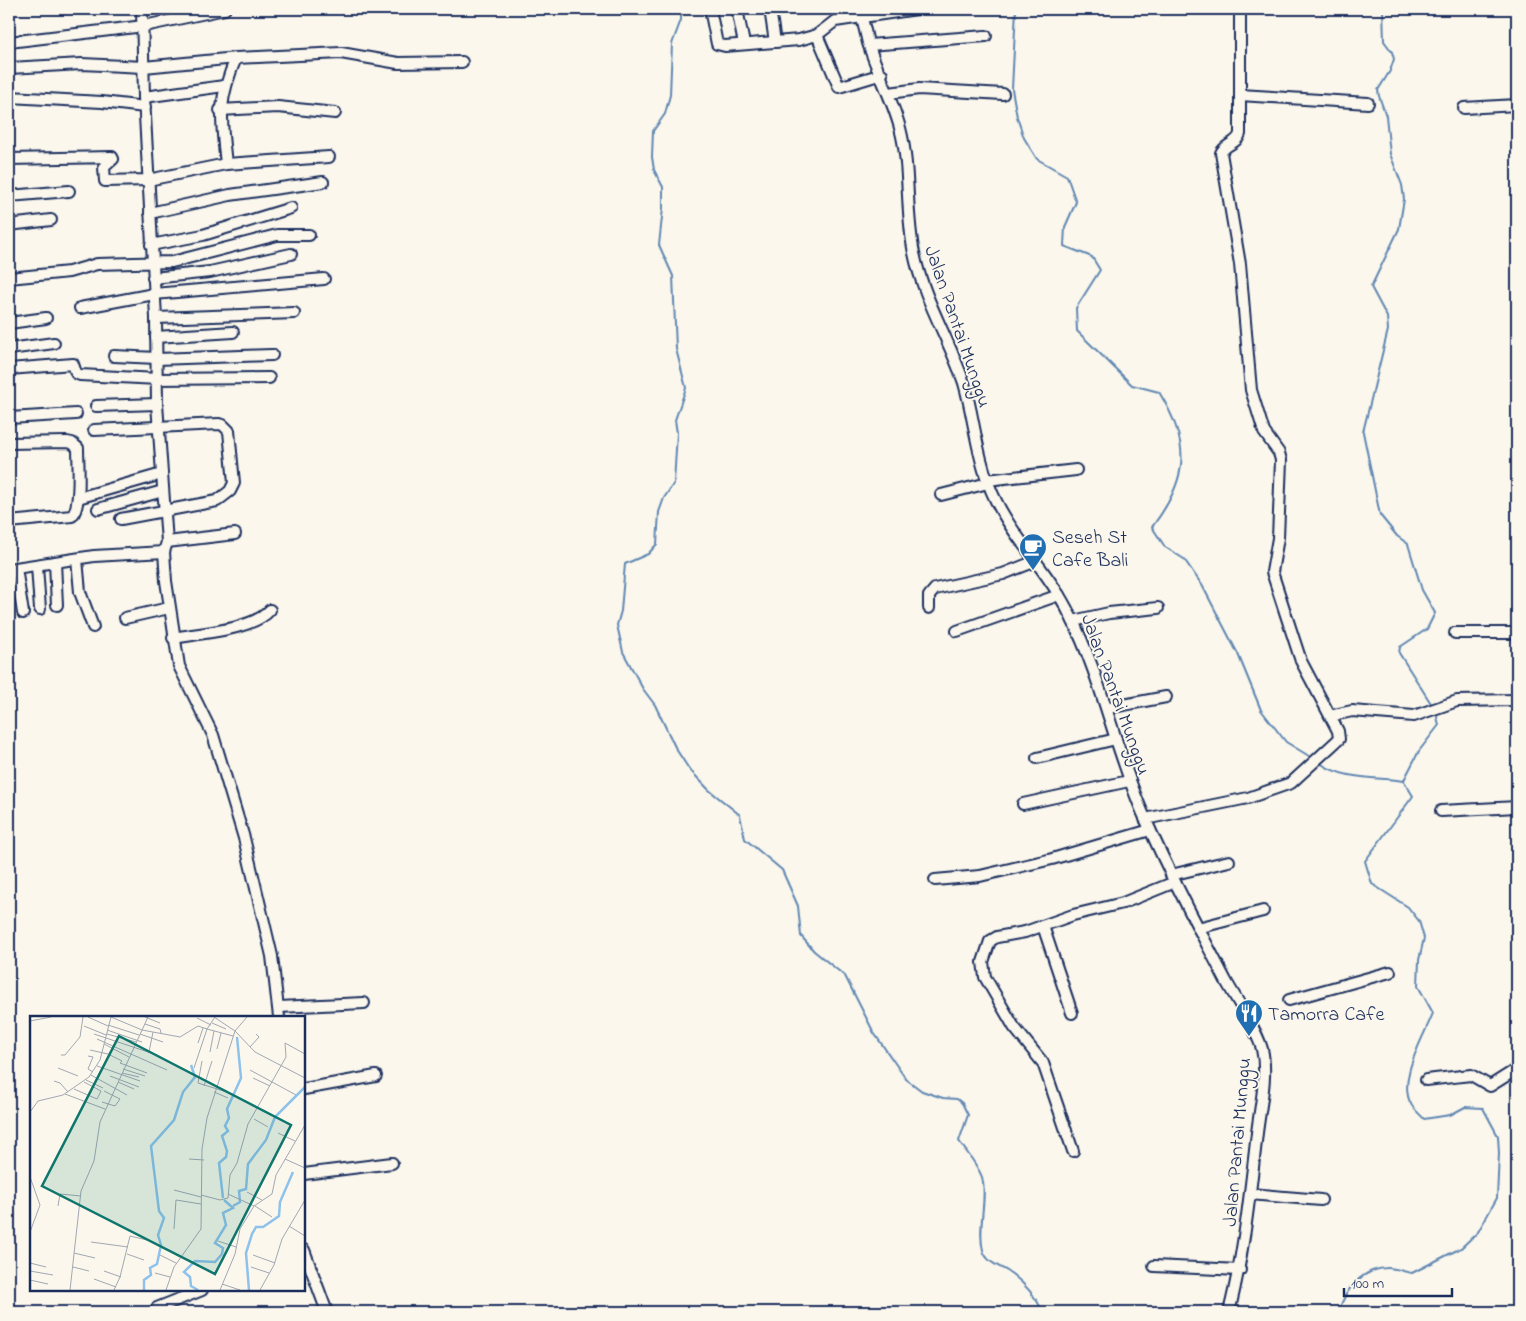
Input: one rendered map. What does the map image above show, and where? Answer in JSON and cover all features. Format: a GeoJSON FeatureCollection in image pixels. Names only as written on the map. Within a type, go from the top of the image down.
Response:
{"type":"FeatureCollection","features":[{"type":"Feature","properties":{"kind":"street"},"geometry":{"type":"LineString","coordinates":[[142,9],[144,26],[144,102],[156,318],[158,428],[169,608],[179,666],[213,735],[244,838],[272,956],[279,1012],[364,1003]]}},
{"type":"Feature","properties":{"kind":"street"},"geometry":{"type":"LineString","coordinates":[[9,42],[144,26],[225,9]]}},
{"type":"Feature","properties":{"kind":"street"},"geometry":{"type":"LineString","coordinates":[[710,9],[718,44],[725,46],[799,40],[817,35],[835,21],[861,13],[917,9]]}},
{"type":"Feature","properties":{"kind":"street"},"geometry":{"type":"LineString","coordinates":[[737,9],[744,44]]}},
{"type":"Feature","properties":{"kind":"street"},"geometry":{"type":"LineString","coordinates":[[770,9],[775,42]]}},
{"type":"Feature","properties":{"kind":"street"},"geometry":{"type":"LineString","coordinates":[[1145,820],[1248,798],[1291,783],[1339,738],[1338,731],[1301,661],[1272,572],[1278,538],[1281,460],[1279,453],[1264,432],[1251,390],[1240,264],[1221,153],[1239,138],[1240,9]]}},
{"type":"Feature","properties":{"kind":"street","name":"Jalan Pantai Munggu"},"geometry":{"type":"LineString","coordinates":[[861,13],[869,44],[889,93],[901,131],[907,162],[910,230],[914,256],[924,286],[948,338],[963,381],[978,450],[988,481],[1004,515],[1059,595],[1073,621],[1107,708],[1129,781],[1145,820],[1198,928],[1259,1042],[1262,1053],[1263,1080],[1240,1270],[1229,1312]]}},
{"type":"Feature","properties":{"kind":"street"},"geometry":{"type":"LineString","coordinates":[[817,35],[839,87],[882,74]]}},
{"type":"Feature","properties":{"kind":"street"},"geometry":{"type":"LineString","coordinates":[[869,44],[986,36]]}},
{"type":"Feature","properties":{"kind":"street"},"geometry":{"type":"LineString","coordinates":[[9,68],[82,64],[144,67],[236,58],[341,53],[398,63],[462,62]]}},
{"type":"Feature","properties":{"kind":"street"},"geometry":{"type":"LineString","coordinates":[[226,164],[220,110],[224,86],[236,58]]}},
{"type":"Feature","properties":{"kind":"street"},"geometry":{"type":"LineString","coordinates":[[9,97],[102,102],[144,102],[224,86]]}},
{"type":"Feature","properties":{"kind":"street"},"geometry":{"type":"LineString","coordinates":[[889,93],[918,89],[1003,94]]}},
{"type":"Feature","properties":{"kind":"street"},"geometry":{"type":"LineString","coordinates":[[1240,95],[1368,103]]}},
{"type":"Feature","properties":{"kind":"street"},"geometry":{"type":"LineString","coordinates":[[1464,108],[1517,105]]}},
{"type":"Feature","properties":{"kind":"street"},"geometry":{"type":"LineString","coordinates":[[220,110],[278,106],[335,113]]}},
{"type":"Feature","properties":{"kind":"street"},"geometry":{"type":"LineString","coordinates":[[9,159],[112,156],[113,159],[104,167],[105,182],[148,180],[226,164],[329,157]]}},
{"type":"Feature","properties":{"kind":"street"},"geometry":{"type":"LineString","coordinates":[[150,213],[230,195],[322,182]]}},
{"type":"Feature","properties":{"kind":"street"},"geometry":{"type":"LineString","coordinates":[[9,196],[69,191]]}},
{"type":"Feature","properties":{"kind":"street"},"geometry":{"type":"LineString","coordinates":[[151,244],[203,235],[291,208]]}},
{"type":"Feature","properties":{"kind":"street"},"geometry":{"type":"LineString","coordinates":[[9,225],[51,220]]}},
{"type":"Feature","properties":{"kind":"street"},"geometry":{"type":"LineString","coordinates":[[9,278],[69,272],[97,264],[172,262],[277,235],[309,235]]}},
{"type":"Feature","properties":{"kind":"street"},"geometry":{"type":"LineString","coordinates":[[153,278],[210,272],[291,254]]}},
{"type":"Feature","properties":{"kind":"street"},"geometry":{"type":"LineString","coordinates":[[80,308],[154,294],[324,279]]}},
{"type":"Feature","properties":{"kind":"street"},"geometry":{"type":"LineString","coordinates":[[156,318],[294,313]]}},
{"type":"Feature","properties":{"kind":"street"},"geometry":{"type":"LineString","coordinates":[[9,323],[46,318]]}},
{"type":"Feature","properties":{"kind":"street"},"geometry":{"type":"LineString","coordinates":[[156,337],[233,332]]}},
{"type":"Feature","properties":{"kind":"street"},"geometry":{"type":"LineString","coordinates":[[9,349],[54,343]]}},
{"type":"Feature","properties":{"kind":"street"},"geometry":{"type":"LineString","coordinates":[[114,356],[157,358],[272,355]]}},
{"type":"Feature","properties":{"kind":"street"},"geometry":{"type":"LineString","coordinates":[[9,369],[73,364],[78,375],[158,379],[269,378]]}},
{"type":"Feature","properties":{"kind":"street"},"geometry":{"type":"LineString","coordinates":[[96,406],[157,404]]}},
{"type":"Feature","properties":{"kind":"street"},"geometry":{"type":"LineString","coordinates":[[9,418],[76,414]]}},
{"type":"Feature","properties":{"kind":"street"},"geometry":{"type":"LineString","coordinates":[[94,430],[223,425],[229,432],[234,483],[230,491],[217,501],[122,518]]}},
{"type":"Feature","properties":{"kind":"street"},"geometry":{"type":"LineString","coordinates":[[9,443],[67,442],[78,448],[78,498],[76,509],[72,516],[9,522]]}},
{"type":"Feature","properties":{"kind":"street"},"geometry":{"type":"LineString","coordinates":[[941,495],[988,481],[1076,470]]}},
{"type":"Feature","properties":{"kind":"street"},"geometry":{"type":"LineString","coordinates":[[78,498],[162,474]]}},
{"type":"Feature","properties":{"kind":"street"},"geometry":{"type":"LineString","coordinates":[[98,509],[163,491]]}},
{"type":"Feature","properties":{"kind":"street"},"geometry":{"type":"LineString","coordinates":[[23,613],[12,568],[166,547],[235,534]]}},
{"type":"Feature","properties":{"kind":"street"},"geometry":{"type":"LineString","coordinates":[[77,558],[80,592],[93,627]]}},
{"type":"Feature","properties":{"kind":"street"},"geometry":{"type":"LineString","coordinates":[[55,562],[57,605]]}},
{"type":"Feature","properties":{"kind":"street"},"geometry":{"type":"LineString","coordinates":[[929,608],[929,596],[936,589],[1003,574],[1036,562]]}},
{"type":"Feature","properties":{"kind":"street"},"geometry":{"type":"LineString","coordinates":[[37,566],[40,609]]}},
{"type":"Feature","properties":{"kind":"street"},"geometry":{"type":"LineString","coordinates":[[957,631],[1059,595]]}},
{"type":"Feature","properties":{"kind":"street"},"geometry":{"type":"LineString","coordinates":[[125,618],[169,608]]}},
{"type":"Feature","properties":{"kind":"street"},"geometry":{"type":"LineString","coordinates":[[1073,621],[1109,613],[1158,608]]}},
{"type":"Feature","properties":{"kind":"street"},"geometry":{"type":"LineString","coordinates":[[174,638],[249,623],[258,620],[270,610]]}},
{"type":"Feature","properties":{"kind":"street"},"geometry":{"type":"LineString","coordinates":[[1455,633],[1517,634]]}},
{"type":"Feature","properties":{"kind":"street"},"geometry":{"type":"LineString","coordinates":[[1107,708],[1166,698]]}},
{"type":"Feature","properties":{"kind":"street"},"geometry":{"type":"LineString","coordinates":[[1330,716],[1352,711],[1414,716],[1457,701],[1517,700]]}},
{"type":"Feature","properties":{"kind":"street"},"geometry":{"type":"LineString","coordinates":[[1037,758],[1116,739]]}},
{"type":"Feature","properties":{"kind":"street"},"geometry":{"type":"LineString","coordinates":[[1023,804],[1129,781]]}},
{"type":"Feature","properties":{"kind":"street"},"geometry":{"type":"LineString","coordinates":[[1441,811],[1517,807]]}},
{"type":"Feature","properties":{"kind":"street"},"geometry":{"type":"LineString","coordinates":[[934,880],[980,876],[1052,859],[1150,830]]}},
{"type":"Feature","properties":{"kind":"street"},"geometry":{"type":"LineString","coordinates":[[1073,1152],[1043,1063],[1014,1027],[983,972],[983,962],[992,939],[1043,926],[1082,912],[1123,903],[1173,878],[1229,860]]}},
{"type":"Feature","properties":{"kind":"street"},"geometry":{"type":"LineString","coordinates":[[1198,928],[1264,911]]}},
{"type":"Feature","properties":{"kind":"street"},"geometry":{"type":"LineString","coordinates":[[1043,926],[1072,1013]]}},
{"type":"Feature","properties":{"kind":"street"},"geometry":{"type":"LineString","coordinates":[[1289,1000],[1390,972]]}},
{"type":"Feature","properties":{"kind":"street"},"geometry":{"type":"LineString","coordinates":[[1426,1080],[1471,1075],[1490,1086],[1517,1069]]}},
{"type":"Feature","properties":{"kind":"street"},"geometry":{"type":"LineString","coordinates":[[305,1089],[376,1076]]}},
{"type":"Feature","properties":{"kind":"street"},"geometry":{"type":"LineString","coordinates":[[305,1174],[392,1163]]}},
{"type":"Feature","properties":{"kind":"street"},"geometry":{"type":"LineString","coordinates":[[1250,1194],[1321,1200]]}},
{"type":"Feature","properties":{"kind":"street"},"geometry":{"type":"LineString","coordinates":[[305,1253],[327,1312]]}},
{"type":"Feature","properties":{"kind":"street"},"geometry":{"type":"LineString","coordinates":[[1154,1266],[1240,1270]]}},
{"type":"Feature","properties":{"kind":"street"},"geometry":{"type":"LineString","coordinates":[[162,1307],[200,1291]]}},
{"type":"Feature","properties":{"kind":"waterway"},"geometry":{"type":"LineString","coordinates":[[681,9],[681,20],[672,44],[670,95],[665,114],[653,131],[652,157],[654,170],[663,187],[659,245],[673,276],[676,349],[686,388],[675,420],[677,433],[674,483],[664,498],[659,512],[657,544],[648,554],[625,564],[621,611],[617,625],[623,652],[643,689],[655,705],[676,749],[689,769],[709,790],[740,815],[745,839],[782,870],[798,906],[801,936],[814,951],[845,976],[874,1033],[906,1079],[922,1091],[943,1098],[957,1099],[962,1103],[968,1115],[959,1141],[977,1168],[984,1185],[981,1232],[983,1250],[991,1262],[1012,1274],[1026,1286],[1043,1312]]}},
{"type":"Feature","properties":{"kind":"waterway"},"geometry":{"type":"LineString","coordinates":[[1016,9],[1012,89],[1017,117],[1024,138],[1037,159],[1067,176],[1076,202],[1065,227],[1064,246],[1092,257],[1100,270],[1076,308],[1077,331],[1132,385],[1159,392],[1177,428],[1181,445],[1179,476],[1173,493],[1152,527],[1165,547],[1184,559],[1202,585],[1238,654],[1261,710],[1286,742],[1309,756]]}},
{"type":"Feature","properties":{"kind":"waterway"},"geometry":{"type":"LineString","coordinates":[[1383,9],[1384,41],[1392,52],[1394,59],[1390,71],[1378,90],[1386,116],[1390,154],[1402,185],[1404,199],[1399,229],[1371,287],[1387,317],[1388,330],[1363,432],[1380,515],[1397,536],[1408,544],[1422,590],[1435,613],[1427,629],[1400,647],[1399,653],[1432,705]]}},
{"type":"Feature","properties":{"kind":"waterway"},"geometry":{"type":"LineString","coordinates":[[1404,780],[1419,751],[1439,725],[1436,713]]}},
{"type":"Feature","properties":{"kind":"waterway"},"geometry":{"type":"LineString","coordinates":[[1320,763],[1349,775],[1404,781],[1413,796],[1365,861],[1372,884],[1408,907],[1419,921],[1424,938],[1419,960],[1418,986],[1433,1013],[1413,1058],[1407,1083],[1408,1094],[1412,1106],[1424,1119],[1450,1115],[1465,1107],[1483,1108],[1498,1136],[1499,1153],[1497,1198],[1478,1232],[1461,1248],[1412,1273],[1388,1268],[1379,1269],[1363,1276],[1350,1288],[1339,1312]]}},
{"type":"Feature","properties":{"kind":"place","name":"Seseh St Cafe Bali"},"geometry":{"type":"Point","coordinates":[1033,571]}},
{"type":"Feature","properties":{"kind":"place","name":"Tamorra Cafe"},"geometry":{"type":"Point","coordinates":[1249,1037]}}]}
